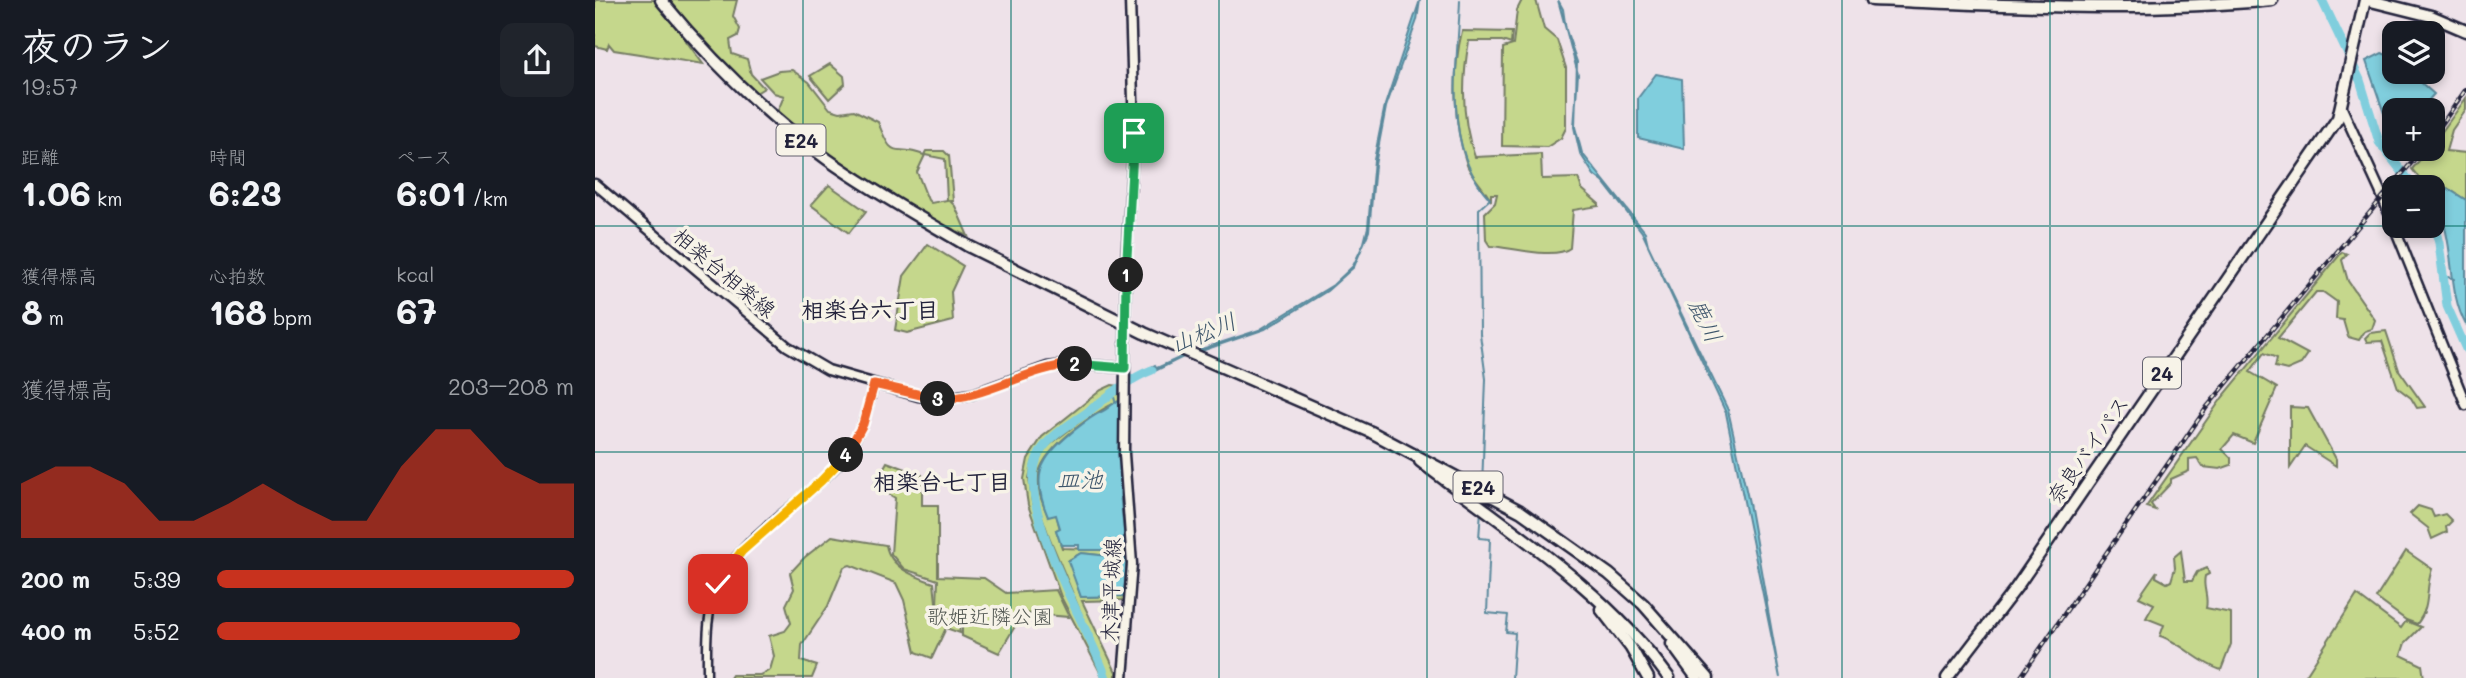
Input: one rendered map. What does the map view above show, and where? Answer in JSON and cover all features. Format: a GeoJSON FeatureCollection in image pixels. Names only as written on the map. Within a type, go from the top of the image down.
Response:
{"type":"FeatureCollection","features":[{"type":"Feature","properties":{"kind":"highway","name":"E24"},"geometry":{"type":"LineString","coordinates":[[661,0],[708,55],[798,138],[852,176],[968,246],[1144,333],[1371,432],[1520,511],[1620,582],[1643,604],[1697,678]]}},
{"type":"Feature","properties":{"kind":"highway"},"geometry":{"type":"LineString","coordinates":[[1873,0],[2124,8],[2189,7],[2272,0]]}},
{"type":"Feature","properties":{"kind":"highway"},"geometry":{"type":"LineString","coordinates":[[2366,0],[2431,16],[2466,31]]}},
{"type":"Feature","properties":{"kind":"highway","name":"24"},"geometry":{"type":"LineString","coordinates":[[2341,106],[2366,0]]}},
{"type":"Feature","properties":{"kind":"highway","name":"奈良バイパス"},"geometry":{"type":"LineString","coordinates":[[1947,678],[1978,639],[2281,202],[2338,118],[2341,106]]}},
{"type":"Feature","properties":{"kind":"highway","name":"E24"},"geometry":{"type":"LineString","coordinates":[[1371,432],[1413,456],[1568,573],[1628,628],[1669,678]]}},
{"type":"Feature","properties":{"kind":"highway"},"geometry":{"type":"LineString","coordinates":[[1568,573],[1610,620],[1639,661],[1646,678]]}},
{"type":"Feature","properties":{"kind":"highway"},"geometry":{"type":"LineString","coordinates":[[1643,604],[1711,678]]}},
{"type":"Feature","properties":{"kind":"highway","name":"奈良バイパス"},"geometry":{"type":"LineString","coordinates":[[1941,678],[1978,639]]}},
{"type":"Feature","properties":{"kind":"main road","name":"木津平城線"},"geometry":{"type":"LineString","coordinates":[[1123,678],[1132,564],[1124,465],[1128,214],[1134,133],[1131,0]]}},
{"type":"Feature","properties":{"kind":"main road"},"geometry":{"type":"LineString","coordinates":[[2341,106],[2461,383],[2466,405]]}},
{"type":"Feature","properties":{"kind":"main road","name":"相楽台相楽線"},"geometry":{"type":"LineString","coordinates":[[595,184],[787,346],[828,370],[918,396],[948,399],[973,394],[1047,367],[1076,364],[1125,368]]}},
{"type":"Feature","properties":{"kind":"street"},"geometry":{"type":"LineString","coordinates":[[706,678],[708,618],[723,575],[746,547],[839,465],[857,438],[874,384]]}},
{"type":"Feature","properties":{"kind":"green space"},"geometry":{"type":"Polygon","coordinates":[[[595,0],[656,0],[703,64],[614,50],[609,44],[607,49],[595,46],[595,0]]]}},
{"type":"Feature","properties":{"kind":"green space"},"geometry":{"type":"Polygon","coordinates":[[[667,0],[737,0],[733,16],[740,29],[738,36],[730,40],[732,54],[747,59],[751,74],[764,88],[756,93],[700,39],[667,0]]]}},
{"type":"Feature","properties":{"kind":"green space"},"geometry":{"type":"Polygon","coordinates":[[[1522,0],[1536,0],[1544,29],[1557,40],[1566,68],[1566,128],[1561,138],[1547,147],[1502,146],[1503,48],[1513,45],[1517,10],[1522,0]]]}},
{"type":"Feature","properties":{"kind":"green space"},"geometry":{"type":"Polygon","coordinates":[[[1462,31],[1512,32],[1511,44],[1502,41],[1469,41],[1464,99],[1467,129],[1475,157],[1541,154],[1542,179],[1578,178],[1582,189],[1599,204],[1573,210],[1570,248],[1543,253],[1490,246],[1486,240],[1485,213],[1495,203],[1497,194],[1491,194],[1491,201],[1469,170],[1462,149],[1455,81],[1462,31]]]}},
{"type":"Feature","properties":{"kind":"green space"},"geometry":{"type":"Polygon","coordinates":[[[830,64],[844,76],[845,84],[829,99],[810,76],[830,64]]]}},
{"type":"Feature","properties":{"kind":"green space"},"geometry":{"type":"Polygon","coordinates":[[[792,70],[809,82],[830,109],[840,112],[854,110],[878,122],[887,143],[895,149],[924,155],[926,151],[944,151],[949,156],[953,201],[950,201],[955,206],[968,236],[925,216],[833,156],[777,113],[784,96],[774,93],[760,78],[779,71],[792,70]],[[925,155],[917,172],[931,203],[947,200],[945,159],[925,155]]]}},
{"type":"Feature","properties":{"kind":"green space"},"geometry":{"type":"Polygon","coordinates":[[[2466,98],[2466,110],[2452,130],[2446,151],[2466,153],[2466,200],[2445,189],[2445,175],[2417,175],[2412,169],[2419,161],[2445,161],[2445,127],[2466,98]]]}},
{"type":"Feature","properties":{"kind":"green space"},"geometry":{"type":"Polygon","coordinates":[[[829,185],[866,211],[849,233],[811,205],[829,185]]]}},
{"type":"Feature","properties":{"kind":"green space"},"geometry":{"type":"Polygon","coordinates":[[[928,244],[963,266],[951,292],[953,321],[907,333],[895,330],[904,276],[928,244]]]}},
{"type":"Feature","properties":{"kind":"green space"},"geometry":{"type":"Polygon","coordinates":[[[2342,252],[2347,254],[2342,260],[2348,281],[2375,320],[2372,329],[2365,331],[2359,340],[2348,337],[2343,320],[2336,319],[2337,302],[2323,292],[2316,292],[2278,338],[2308,354],[2301,364],[2287,370],[2275,367],[2277,358],[2264,353],[2250,372],[2277,388],[2253,443],[2234,435],[2222,449],[2231,458],[2231,465],[2220,469],[2203,467],[2197,458],[2189,459],[2189,471],[2171,479],[2171,483],[2151,504],[2155,510],[2146,507],[2222,398],[2342,252]]]}},
{"type":"Feature","properties":{"kind":"green space"},"geometry":{"type":"Polygon","coordinates":[[[2386,331],[2399,370],[2425,407],[2417,408],[2411,398],[2398,388],[2382,341],[2367,342],[2365,338],[2370,333],[2386,331]]]}},
{"type":"Feature","properties":{"kind":"green space"},"geometry":{"type":"Polygon","coordinates":[[[1112,385],[1119,386],[1048,439],[1033,460],[1029,478],[1032,503],[1052,558],[1103,678],[1061,597],[1028,505],[1024,479],[1028,459],[1042,437],[1101,390],[1112,385]]]}},
{"type":"Feature","properties":{"kind":"green space"},"geometry":{"type":"Polygon","coordinates":[[[1118,392],[1120,401],[1098,412],[1061,441],[1043,463],[1038,479],[1040,495],[1048,516],[1056,514],[1060,529],[1056,530],[1062,548],[1126,550],[1127,558],[1081,553],[1069,560],[1081,597],[1124,596],[1124,600],[1082,601],[1116,672],[1116,678],[1108,678],[1050,539],[1037,502],[1034,479],[1038,462],[1047,447],[1118,392]]]}},
{"type":"Feature","properties":{"kind":"green space"},"geometry":{"type":"Polygon","coordinates":[[[2290,407],[2308,408],[2336,459],[2336,466],[2305,446],[2290,468],[2290,407]]]}},
{"type":"Feature","properties":{"kind":"green space","name":"歌姫近隣公園"},"geometry":{"type":"Polygon","coordinates":[[[887,462],[922,475],[922,505],[938,505],[938,576],[984,578],[1006,593],[1056,590],[1069,617],[1023,613],[999,653],[962,636],[962,621],[937,605],[938,580],[904,569],[891,554],[895,498],[874,485],[887,462]]]}},
{"type":"Feature","properties":{"kind":"green space"},"geometry":{"type":"Polygon","coordinates":[[[2418,506],[2431,510],[2434,517],[2445,514],[2452,521],[2446,527],[2447,532],[2432,539],[2428,528],[2410,514],[2418,506]]]}},
{"type":"Feature","properties":{"kind":"green space"},"geometry":{"type":"Polygon","coordinates":[[[832,536],[886,545],[888,553],[898,566],[934,583],[937,611],[958,620],[960,633],[946,628],[932,658],[916,652],[904,600],[896,583],[850,565],[844,567],[828,606],[802,645],[801,661],[817,666],[812,678],[730,678],[732,675],[760,675],[770,670],[774,656],[769,636],[785,631],[791,623],[786,605],[794,589],[790,573],[832,536]]]}},
{"type":"Feature","properties":{"kind":"green space"},"geometry":{"type":"Polygon","coordinates":[[[2181,551],[2185,581],[2192,581],[2197,572],[2207,568],[2209,574],[2204,580],[2206,608],[2231,613],[2231,644],[2221,670],[2160,636],[2164,625],[2146,618],[2154,604],[2139,597],[2157,571],[2156,577],[2167,583],[2171,581],[2175,568],[2174,557],[2181,551]]]}},
{"type":"Feature","properties":{"kind":"green space"},"geometry":{"type":"Polygon","coordinates":[[[2406,551],[2432,569],[2425,610],[2417,624],[2406,620],[2376,598],[2406,551]]]}},
{"type":"Feature","properties":{"kind":"green space"},"geometry":{"type":"Polygon","coordinates":[[[2357,595],[2401,628],[2406,621],[2421,627],[2405,643],[2401,655],[2422,665],[2424,678],[2304,678],[2357,595]]]}},
{"type":"Feature","properties":{"kind":"water"},"geometry":{"type":"Polygon","coordinates":[[[1420,0],[1417,20],[1386,107],[1375,165],[1369,231],[1364,243],[1374,160],[1385,105],[1420,0]]]}},
{"type":"Feature","properties":{"kind":"water"},"geometry":{"type":"Polygon","coordinates":[[[1558,0],[1563,9],[1566,29],[1558,0]]]}},
{"type":"Feature","properties":{"kind":"water"},"geometry":{"type":"Polygon","coordinates":[[[1567,31],[1577,62],[1577,69],[1567,31]]]}},
{"type":"Feature","properties":{"kind":"water"},"geometry":{"type":"Polygon","coordinates":[[[2382,53],[2382,84],[2423,84],[2434,94],[2430,98],[2382,98],[2382,108],[2366,61],[2382,53]]]}},
{"type":"Feature","properties":{"kind":"water"},"geometry":{"type":"Polygon","coordinates":[[[1656,74],[1682,79],[1684,149],[1638,138],[1638,98],[1656,74]]]}},
{"type":"Feature","properties":{"kind":"water"},"geometry":{"type":"Polygon","coordinates":[[[1576,105],[1575,127],[1582,153],[1645,232],[1648,245],[1642,232],[1603,182],[1594,175],[1580,153],[1574,127],[1576,105]]]}},
{"type":"Feature","properties":{"kind":"water"},"geometry":{"type":"Polygon","coordinates":[[[2445,189],[2466,200],[2466,325],[2455,295],[2445,228],[2445,189]]]}},
{"type":"Feature","properties":{"kind":"water"},"geometry":{"type":"Polygon","coordinates":[[[1364,243],[1354,267],[1327,291],[1265,329],[1181,358],[1145,376],[1142,372],[1155,365],[1157,368],[1190,353],[1259,330],[1333,285],[1353,266],[1364,243]]]}},
{"type":"Feature","properties":{"kind":"water"},"geometry":{"type":"Polygon","coordinates":[[[1649,247],[1728,410],[1749,503],[1780,678],[1726,413],[1649,247]]]}},
{"type":"Feature","properties":{"kind":"water","name":"皿池"},"geometry":{"type":"Polygon","coordinates":[[[1120,401],[1120,493],[1126,550],[1079,550],[1079,545],[1061,545],[1056,530],[1060,528],[1056,515],[1048,517],[1043,503],[1039,480],[1041,470],[1052,452],[1071,433],[1090,418],[1120,401]]]}},
{"type":"Feature","properties":{"kind":"water"},"geometry":{"type":"Polygon","coordinates":[[[1081,553],[1127,558],[1124,596],[1081,597],[1068,561],[1081,553]]]}},
{"type":"Feature","properties":{"kind":"waterway"},"geometry":{"type":"LineString","coordinates":[[1460,0],[1456,78],[1458,130],[1464,155],[1475,178],[1490,199],[1479,209],[1480,334],[1486,379],[1482,487]]}},
{"type":"Feature","properties":{"kind":"waterway"},"geometry":{"type":"LineString","coordinates":[[2322,0],[2360,80],[2379,142],[2405,175]]}},
{"type":"Feature","properties":{"kind":"waterway"},"geometry":{"type":"LineString","coordinates":[[2438,238],[2447,306],[2466,349]]}},
{"type":"Feature","properties":{"kind":"waterway"},"geometry":{"type":"LineString","coordinates":[[2441,275],[2455,279]]}},
{"type":"Feature","properties":{"kind":"waterway","name":"山松川"},"geometry":{"type":"LineString","coordinates":[[1106,678],[1043,532],[1035,501],[1034,474],[1040,452],[1054,436],[1126,384],[1152,370]]}},
{"type":"Feature","properties":{"kind":"waterway","name":"山松川"},"geometry":{"type":"LineString","coordinates":[[1113,393],[1115,401]]}},
{"type":"Feature","properties":{"kind":"waterway"},"geometry":{"type":"LineString","coordinates":[[1481,510],[1479,538],[1490,539],[1487,613],[1508,615],[1506,632],[1515,633],[1512,678]]}},
{"type":"Feature","properties":{"kind":"railway"},"geometry":{"type":"LineString","coordinates":[[2445,120],[2466,89]]}},
{"type":"Feature","properties":{"kind":"railway"},"geometry":{"type":"LineString","coordinates":[[2020,678],[2207,407],[2413,161]]}},
{"type":"Feature","properties":{"kind":"district","name":"相楽台六丁目"},"geometry":{"type":"Point","coordinates":[870,309]}},
{"type":"Feature","properties":{"kind":"district","name":"相楽台七丁目"},"geometry":{"type":"Point","coordinates":[942,481]}},
{"type":"Feature","properties":{"kind":"route"},"geometry":{"type":"LineString","coordinates":[[718,584],[746,547],[839,465],[857,438],[874,384],[918,396],[948,399],[973,394],[1047,367],[1088,364],[1125,368],[1126,263],[1134,133]]}},
{"type":"Feature","properties":{"kind":"water label","name":"鹿川"},"geometry":{"type":"Point","coordinates":[1706,320]}}]}
